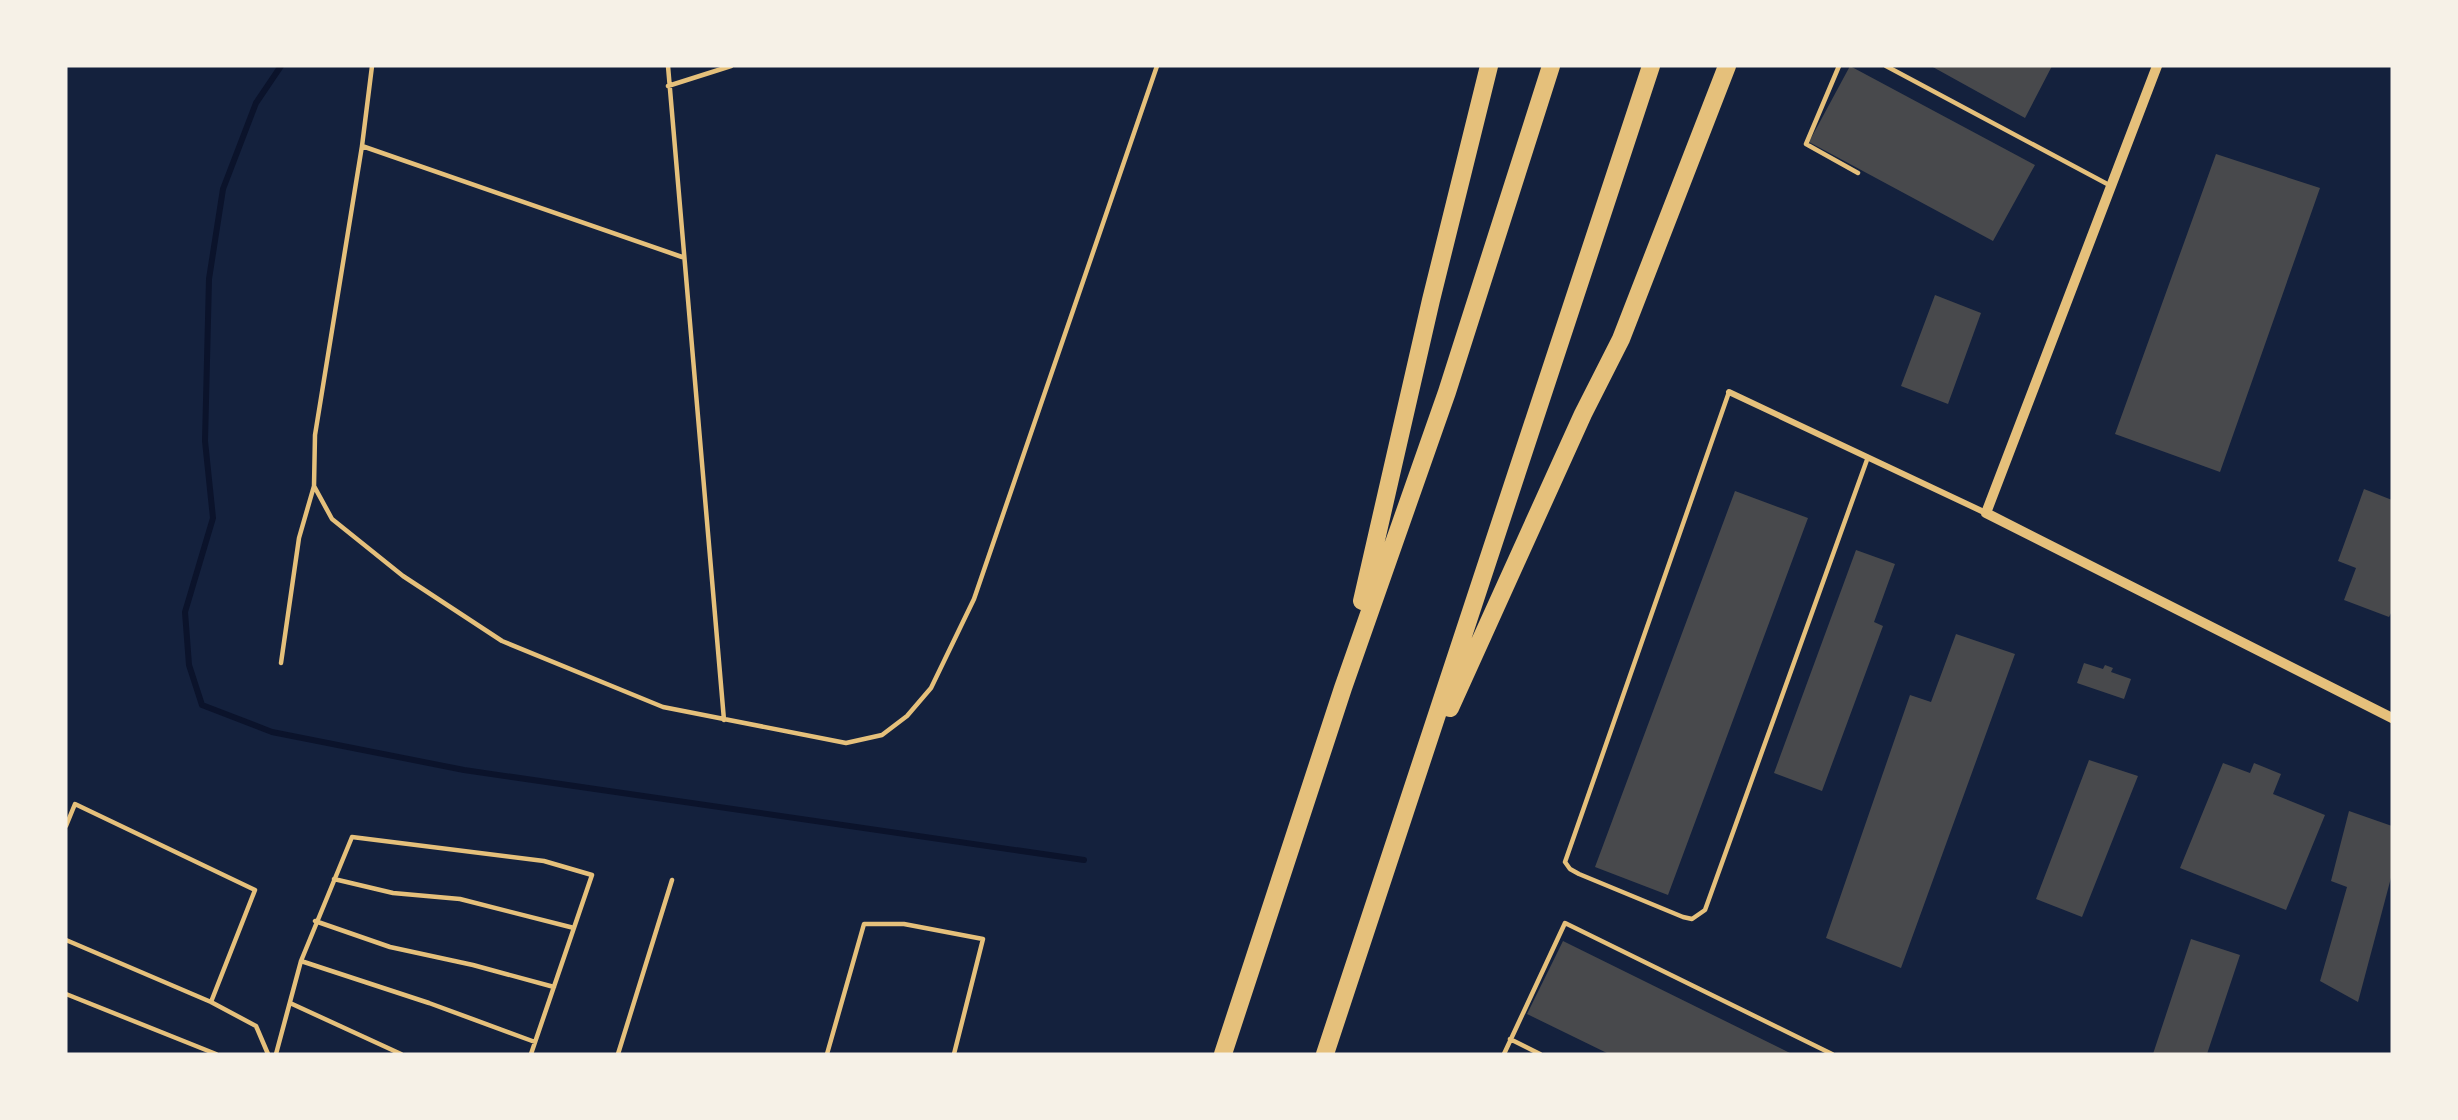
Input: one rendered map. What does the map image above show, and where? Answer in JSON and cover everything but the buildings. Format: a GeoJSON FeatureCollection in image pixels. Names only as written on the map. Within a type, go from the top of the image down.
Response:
{"type":"FeatureCollection","features":[{"type":"Feature","properties":{"kind":"highway"},"geometry":{"type":"LineString","coordinates":[[1343,688],[1428,311],[1489,66]]}},
{"type":"Feature","properties":{"kind":"highway"},"geometry":{"type":"LineString","coordinates":[[1223,1054],[1343,688],[1447,392],[1551,66]]}},
{"type":"Feature","properties":{"kind":"highway"},"geometry":{"type":"LineString","coordinates":[[1325,1054],[1651,66]]}},
{"type":"Feature","properties":{"kind":"highway"},"geometry":{"type":"LineString","coordinates":[[1410,797],[1583,414],[1621,339],[1727,66]]}},
{"type":"Feature","properties":{"kind":"street"},"geometry":{"type":"LineString","coordinates":[[1986,513],[2157,66]]}},
{"type":"Feature","properties":{"kind":"street"},"geometry":{"type":"LineString","coordinates":[[1729,392],[1986,513],[2392,718]]}},
{"type":"Feature","properties":{"kind":"lane"},"geometry":{"type":"LineString","coordinates":[[281,663],[299,538],[314,486],[315,435],[362,146],[372,66]]}},
{"type":"Feature","properties":{"kind":"lane"},"geometry":{"type":"LineString","coordinates":[[668,66],[682,257],[724,720]]}},
{"type":"Feature","properties":{"kind":"lane"},"geometry":{"type":"LineString","coordinates":[[668,86],[732,66]]}},
{"type":"Feature","properties":{"kind":"lane"},"geometry":{"type":"LineString","coordinates":[[314,486],[332,519],[403,576],[502,641],[663,707],[846,743],[882,735],[907,716],[931,688],[974,599],[1157,66]]}},
{"type":"Feature","properties":{"kind":"lane"},"geometry":{"type":"LineString","coordinates":[[1839,66],[1806,144],[1858,173]]}},
{"type":"Feature","properties":{"kind":"lane"},"geometry":{"type":"LineString","coordinates":[[1886,66],[2111,186]]}},
{"type":"Feature","properties":{"kind":"lane"},"geometry":{"type":"LineString","coordinates":[[362,146],[682,257]]}},
{"type":"Feature","properties":{"kind":"lane"},"geometry":{"type":"LineString","coordinates":[[1729,392],[1564,862],[1570,870],[1683,917],[1692,919],[1706,910],[1868,458]]}},
{"type":"Feature","properties":{"kind":"lane"},"geometry":{"type":"LineString","coordinates":[[66,826],[75,804],[255,890],[211,1002]]}},
{"type":"Feature","properties":{"kind":"lane"},"geometry":{"type":"LineString","coordinates":[[276,1054],[301,961],[315,921],[352,837],[544,861],[592,875],[531,1054]]}},
{"type":"Feature","properties":{"kind":"lane"},"geometry":{"type":"LineString","coordinates":[[334,879],[393,893],[460,899],[574,928]]}},
{"type":"Feature","properties":{"kind":"lane"},"geometry":{"type":"LineString","coordinates":[[618,1054],[672,880]]}},
{"type":"Feature","properties":{"kind":"lane"},"geometry":{"type":"LineString","coordinates":[[315,921],[390,947],[473,965],[554,987]]}},
{"type":"Feature","properties":{"kind":"lane"},"geometry":{"type":"LineString","coordinates":[[1504,1054],[1565,923],[1832,1054]]}},
{"type":"Feature","properties":{"kind":"lane"},"geometry":{"type":"LineString","coordinates":[[827,1054],[864,924],[904,924],[983,939],[954,1054]]}},
{"type":"Feature","properties":{"kind":"lane"},"geometry":{"type":"LineString","coordinates":[[66,940],[211,1002],[256,1026],[268,1054]]}},
{"type":"Feature","properties":{"kind":"lane"},"geometry":{"type":"LineString","coordinates":[[301,961],[429,1003],[535,1042]]}},
{"type":"Feature","properties":{"kind":"lane"},"geometry":{"type":"LineString","coordinates":[[66,994],[216,1054]]}},
{"type":"Feature","properties":{"kind":"lane"},"geometry":{"type":"LineString","coordinates":[[290,1003],[402,1054]]}},
{"type":"Feature","properties":{"kind":"lane"},"geometry":{"type":"LineString","coordinates":[[1510,1039],[1540,1054]]}},
{"type":"Feature","properties":{"kind":"waterway"},"geometry":{"type":"LineString","coordinates":[[281,66],[256,103],[223,189],[209,279],[205,441],[213,518],[185,612],[189,665],[202,705],[272,732],[464,770],[1084,860]]}}]}
